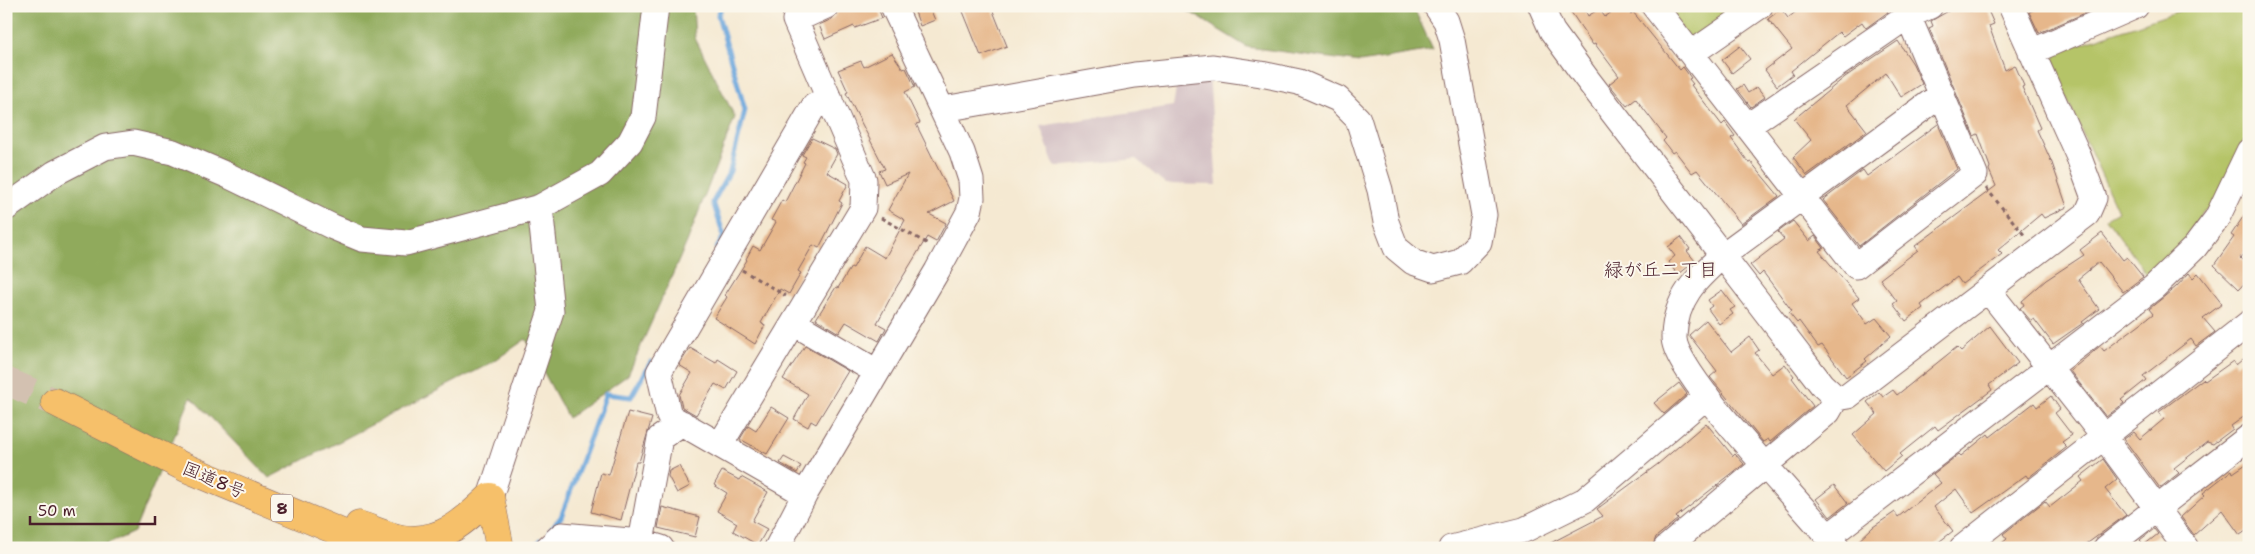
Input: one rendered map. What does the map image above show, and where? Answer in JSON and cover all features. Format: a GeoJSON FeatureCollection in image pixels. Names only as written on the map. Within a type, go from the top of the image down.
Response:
{"type":"FeatureCollection","features":[{"type":"Feature","properties":{"kind":"highway","name":"国道8号"},"geometry":{"type":"LineString","coordinates":[[55,402],[186,468],[378,548]]}},
{"type":"Feature","properties":{"kind":"highway"},"geometry":{"type":"LineString","coordinates":[[186,468],[402,539],[428,538],[459,526],[490,497]]}},
{"type":"Feature","properties":{"kind":"highway"},"geometry":{"type":"LineString","coordinates":[[490,497],[500,548]]}},
{"type":"Feature","properties":{"kind":"street"},"geometry":{"type":"LineString","coordinates":[[6,208],[55,173],[105,147],[133,143],[173,152],[229,176],[333,227],[362,239],[406,243],[540,207],[600,174],[630,142],[643,117],[656,6]]}},
{"type":"Feature","properties":{"kind":"street"},"geometry":{"type":"LineString","coordinates":[[720,445],[863,208],[864,180],[796,20],[826,6]]}},
{"type":"Feature","properties":{"kind":"street"},"geometry":{"type":"LineString","coordinates":[[777,548],[784,531],[805,494],[963,226],[972,198],[971,180],[962,152],[944,109],[894,6]]}},
{"type":"Feature","properties":{"kind":"street"},"geometry":{"type":"LineString","coordinates":[[944,109],[1135,75],[1213,67],[1299,82],[1338,99],[1358,119],[1380,190],[1386,222],[1396,248],[1413,262],[1433,269],[1460,262],[1479,242],[1484,215],[1452,40],[1446,21],[1436,6]]}},
{"type":"Feature","properties":{"kind":"street"},"geometry":{"type":"LineString","coordinates":[[1541,6],[1552,31],[1587,79],[1822,385],[1836,398]]}},
{"type":"Feature","properties":{"kind":"street"},"geometry":{"type":"LineString","coordinates":[[1654,6],[1856,266],[1975,174],[1942,94],[1914,10],[1748,126]]}},
{"type":"Feature","properties":{"kind":"street"},"geometry":{"type":"LineString","coordinates":[[1692,53],[1760,6]]}},
{"type":"Feature","properties":{"kind":"street"},"geometry":{"type":"LineString","coordinates":[[1836,398],[1848,396],[2087,214],[2094,198],[2078,155],[2011,6]]}},
{"type":"Feature","properties":{"kind":"street"},"geometry":{"type":"LineString","coordinates":[[2031,52],[2122,9]]}},
{"type":"Feature","properties":{"kind":"street"},"geometry":{"type":"LineString","coordinates":[[1942,94],[1723,255],[1692,283],[1679,305],[1673,338],[1682,359],[1707,396],[1764,465],[1833,542],[2049,368],[2154,287],[2195,247],[2217,218],[2248,156]]}},
{"type":"Feature","properties":{"kind":"street"},"geometry":{"type":"LineString","coordinates":[[805,494],[669,416],[659,372],[814,106],[830,100]]}},
{"type":"Feature","properties":{"kind":"street"},"geometry":{"type":"LineString","coordinates":[[490,497],[551,311],[540,207]]}},
{"type":"Feature","properties":{"kind":"street"},"geometry":{"type":"LineString","coordinates":[[1988,290],[2104,437],[2186,548]]}},
{"type":"Feature","properties":{"kind":"street"},"geometry":{"type":"LineString","coordinates":[[799,314],[877,372]]}},
{"type":"Feature","properties":{"kind":"street"},"geometry":{"type":"LineString","coordinates":[[1962,548],[2249,323]]}},
{"type":"Feature","properties":{"kind":"street"},"geometry":{"type":"LineString","coordinates":[[1451,548],[1526,539],[1585,500],[1707,396]]}},
{"type":"Feature","properties":{"kind":"street"},"geometry":{"type":"LineString","coordinates":[[1666,548],[1828,412],[1836,398]]}},
{"type":"Feature","properties":{"kind":"street"},"geometry":{"type":"LineString","coordinates":[[548,548],[562,536],[651,545],[660,438],[682,423]]}},
{"type":"Feature","properties":{"kind":"street"},"geometry":{"type":"LineString","coordinates":[[2106,548],[2249,437]]}},
{"type":"Feature","properties":{"kind":"path"},"geometry":{"type":"LineString","coordinates":[[1975,174],[2038,252]]}},
{"type":"Feature","properties":{"kind":"path"},"geometry":{"type":"LineString","coordinates":[[863,208],[946,254]]}},
{"type":"Feature","properties":{"kind":"path"},"geometry":{"type":"LineString","coordinates":[[724,260],[799,314]]}},
{"type":"Feature","properties":{"kind":"shaded area"},"geometry":{"type":"Polygon","coordinates":[[[1209,74],[1217,185],[1166,184],[1136,159],[1055,167],[1040,126],[1173,106],[1178,77],[1209,74]]]}},
{"type":"Feature","properties":{"kind":"green space"},"geometry":{"type":"Polygon","coordinates":[[[6,6],[693,6],[695,38],[735,117],[687,242],[628,375],[568,418],[526,339],[491,363],[269,478],[191,397],[134,532],[100,548],[6,548],[6,6]]]}},
{"type":"Feature","properties":{"kind":"green space"},"geometry":{"type":"Polygon","coordinates":[[[1180,6],[1413,6],[1433,50],[1360,62],[1247,47],[1180,6]]]}},
{"type":"Feature","properties":{"kind":"green space"},"geometry":{"type":"Polygon","coordinates":[[[1663,6],[1746,6],[1691,42],[1663,6]]]}},
{"type":"Feature","properties":{"kind":"green space"},"geometry":{"type":"Polygon","coordinates":[[[2194,6],[2249,6],[2249,133],[2214,206],[2203,211],[2182,245],[2149,277],[2106,218],[2118,211],[2052,66],[2056,52],[2194,6]]]}},
{"type":"Feature","properties":{"kind":"building"},"geometry":{"type":"Polygon","coordinates":[[[846,6],[877,6],[882,18],[855,28],[854,26],[825,39],[819,25],[832,19],[840,9],[846,6]]]}},
{"type":"Feature","properties":{"kind":"building"},"geometry":{"type":"Polygon","coordinates":[[[913,6],[929,6],[935,20],[920,26],[913,6]]]}},
{"type":"Feature","properties":{"kind":"building"},"geometry":{"type":"Polygon","coordinates":[[[970,6],[991,6],[1007,46],[981,56],[962,9],[970,6]]]}},
{"type":"Feature","properties":{"kind":"building"},"geometry":{"type":"Polygon","coordinates":[[[1567,6],[1583,6],[1588,16],[1599,9],[1605,17],[1617,8],[1620,11],[1625,7],[1631,14],[1633,12],[1680,70],[1683,67],[1691,78],[1689,79],[1693,84],[1691,85],[1722,125],[1725,122],[1735,136],[1731,138],[1749,163],[1751,162],[1779,196],[1741,224],[1697,170],[1692,173],[1675,151],[1672,153],[1663,141],[1666,138],[1636,99],[1627,106],[1609,84],[1619,76],[1595,44],[1593,45],[1567,6]]]}},
{"type":"Feature","properties":{"kind":"building"},"geometry":{"type":"Polygon","coordinates":[[[1803,6],[1884,6],[1888,12],[1866,28],[1862,22],[1843,36],[1839,32],[1791,71],[1793,74],[1777,86],[1765,70],[1792,49],[1768,19],[1781,9],[1788,18],[1803,6]]]}},
{"type":"Feature","properties":{"kind":"building"},"geometry":{"type":"Polygon","coordinates":[[[1957,6],[1968,6],[1970,11],[1986,6],[1994,24],[1989,26],[2005,70],[2015,65],[2024,86],[2022,87],[2040,128],[2037,130],[2052,163],[2067,207],[2044,218],[2041,214],[1998,250],[2002,254],[1962,284],[1957,277],[1921,305],[1923,308],[1906,321],[1893,304],[1897,301],[1880,279],[1918,250],[1915,246],[1996,186],[1978,134],[1974,136],[1929,28],[1933,26],[1931,21],[1957,6]]]}},
{"type":"Feature","properties":{"kind":"building"},"geometry":{"type":"Polygon","coordinates":[[[2042,6],[2090,6],[2092,10],[2039,33],[2029,12],[2042,6]]]}},
{"type":"Feature","properties":{"kind":"building"},"geometry":{"type":"Polygon","coordinates":[[[1898,41],[1913,64],[1922,84],[1901,97],[1886,73],[1847,105],[1867,131],[1807,175],[1793,157],[1811,140],[1794,119],[1845,77],[1898,41]]]}},
{"type":"Feature","properties":{"kind":"building"},"geometry":{"type":"Polygon","coordinates":[[[1740,46],[1750,59],[1732,73],[1722,60],[1740,46]]]}},
{"type":"Feature","properties":{"kind":"building"},"geometry":{"type":"Polygon","coordinates":[[[892,53],[903,69],[906,68],[915,87],[905,92],[920,123],[916,124],[954,201],[929,214],[946,223],[936,242],[927,237],[893,293],[877,323],[886,328],[879,341],[846,322],[839,333],[816,319],[836,287],[838,288],[851,267],[853,268],[865,246],[885,258],[905,220],[888,210],[908,174],[885,184],[879,171],[885,169],[846,93],[848,92],[838,70],[861,61],[864,67],[892,53]]]}},
{"type":"Feature","properties":{"kind":"building"},"geometry":{"type":"Polygon","coordinates":[[[1743,85],[1748,93],[1757,87],[1765,97],[1751,107],[1737,89],[1743,85]]]}},
{"type":"Feature","properties":{"kind":"building"},"geometry":{"type":"Polygon","coordinates":[[[1938,124],[1957,169],[1859,246],[1823,200],[1863,170],[1867,176],[1938,124]]]}},
{"type":"Feature","properties":{"kind":"building"},"geometry":{"type":"Polygon","coordinates":[[[812,138],[835,149],[837,154],[827,172],[848,184],[839,201],[842,203],[819,248],[813,245],[798,271],[801,273],[789,294],[780,289],[761,323],[765,325],[755,344],[714,318],[753,246],[760,250],[776,222],[771,220],[782,200],[785,202],[805,163],[803,162],[806,157],[802,155],[812,138]]]}},
{"type":"Feature","properties":{"kind":"building"},"geometry":{"type":"Polygon","coordinates":[[[2249,208],[2249,246],[2240,258],[2249,266],[2249,278],[2239,289],[2214,265],[2234,237],[2231,235],[2249,208]]]}},
{"type":"Feature","properties":{"kind":"building"},"geometry":{"type":"Polygon","coordinates":[[[1793,221],[1809,241],[1815,236],[1824,248],[1819,251],[1859,298],[1852,303],[1867,324],[1876,318],[1891,336],[1865,359],[1867,361],[1846,377],[1822,345],[1818,347],[1799,321],[1797,323],[1789,313],[1792,311],[1763,272],[1759,276],[1750,265],[1784,239],[1778,232],[1793,221]]]}},
{"type":"Feature","properties":{"kind":"building"},"geometry":{"type":"Polygon","coordinates":[[[2102,233],[2123,260],[2127,257],[2143,277],[2123,292],[2099,262],[2078,279],[2099,309],[2053,344],[2034,319],[2031,321],[2020,308],[2024,305],[2022,301],[2046,280],[2084,255],[2080,250],[2102,233]]]}},
{"type":"Feature","properties":{"kind":"building"},"geometry":{"type":"Polygon","coordinates":[[[1681,237],[1690,249],[1687,251],[1695,261],[1678,275],[1668,262],[1675,256],[1668,247],[1681,237]]]}},
{"type":"Feature","properties":{"kind":"building"},"geometry":{"type":"Polygon","coordinates":[[[2189,273],[2193,278],[2198,273],[2222,304],[2203,318],[2215,332],[2196,346],[2191,339],[2143,376],[2146,380],[2121,400],[2124,403],[2106,417],[2070,371],[2100,346],[2104,351],[2153,314],[2149,309],[2176,287],[2189,273]]]}},
{"type":"Feature","properties":{"kind":"building"},"geometry":{"type":"Polygon","coordinates":[[[1722,290],[1735,307],[1730,310],[1733,314],[1719,324],[1708,309],[1712,306],[1708,300],[1722,290]]]}},
{"type":"Feature","properties":{"kind":"building"},"geometry":{"type":"Polygon","coordinates":[[[1706,320],[1731,352],[1750,337],[1759,350],[1755,353],[1772,374],[1785,364],[1794,376],[1792,378],[1813,406],[1770,442],[1768,439],[1763,442],[1710,377],[1717,371],[1689,335],[1706,320]]]}},
{"type":"Feature","properties":{"kind":"building"},"geometry":{"type":"Polygon","coordinates":[[[1990,326],[2018,363],[1989,385],[1992,390],[1938,430],[1935,426],[1900,454],[1902,456],[1884,471],[1853,435],[1877,414],[1867,402],[1879,392],[1883,397],[1893,390],[1897,395],[1957,347],[1961,351],[1990,326]]]}},
{"type":"Feature","properties":{"kind":"building"},"geometry":{"type":"Polygon","coordinates":[[[805,346],[848,371],[816,424],[811,421],[808,427],[794,419],[808,394],[783,379],[805,346]]]}},
{"type":"Feature","properties":{"kind":"building"},"geometry":{"type":"Polygon","coordinates":[[[690,348],[716,363],[718,359],[737,371],[726,390],[715,384],[696,415],[682,407],[679,395],[692,373],[679,365],[690,348]]]}},
{"type":"Feature","properties":{"kind":"building"},"geometry":{"type":"Polygon","coordinates":[[[2249,354],[2249,413],[2231,426],[2233,429],[2213,444],[2207,442],[2174,468],[2179,473],[2160,488],[2124,439],[2134,432],[2140,439],[2164,419],[2159,412],[2203,379],[2205,381],[2233,361],[2236,365],[2249,354]]]}},
{"type":"Feature","properties":{"kind":"building"},"geometry":{"type":"Polygon","coordinates":[[[1679,383],[1687,394],[1664,414],[1654,403],[1679,383]]]}},
{"type":"Feature","properties":{"kind":"building"},"geometry":{"type":"Polygon","coordinates":[[[2051,396],[2060,409],[2055,413],[2072,435],[2062,442],[2067,447],[2028,478],[2026,475],[1973,513],[1956,489],[1934,507],[1953,531],[1931,548],[1851,548],[1873,527],[1895,512],[1898,517],[1941,483],[1933,474],[1959,454],[1961,456],[1988,434],[1990,437],[2034,403],[2037,407],[2051,396]]]}},
{"type":"Feature","properties":{"kind":"building"},"geometry":{"type":"Polygon","coordinates":[[[771,407],[789,418],[767,454],[740,439],[748,426],[756,431],[771,407]]]}},
{"type":"Feature","properties":{"kind":"building"},"geometry":{"type":"Polygon","coordinates":[[[628,412],[652,418],[639,462],[636,462],[621,520],[591,512],[601,473],[609,475],[628,412]]]}},
{"type":"Feature","properties":{"kind":"building"},"geometry":{"type":"Polygon","coordinates":[[[1706,423],[1733,456],[1735,454],[1744,464],[1676,517],[1678,519],[1656,537],[1652,548],[1541,548],[1603,516],[1597,509],[1658,464],[1706,423]]]}},
{"type":"Feature","properties":{"kind":"building"},"geometry":{"type":"Polygon","coordinates":[[[784,457],[801,466],[797,473],[780,463],[784,457]]]}},
{"type":"Feature","properties":{"kind":"building"},"geometry":{"type":"Polygon","coordinates":[[[2103,459],[2117,479],[2105,489],[2126,515],[2081,548],[1996,548],[2007,539],[2003,534],[2045,501],[2050,507],[2083,481],[2080,477],[2103,459]]]}},
{"type":"Feature","properties":{"kind":"building"},"geometry":{"type":"Polygon","coordinates":[[[2249,462],[2249,529],[2240,535],[2222,510],[2194,535],[2181,517],[2205,495],[2203,493],[2232,470],[2233,473],[2249,462]]]}},
{"type":"Feature","properties":{"kind":"building"},"geometry":{"type":"Polygon","coordinates":[[[679,466],[690,486],[677,493],[668,476],[669,471],[679,466]]]}},
{"type":"Feature","properties":{"kind":"building"},"geometry":{"type":"Polygon","coordinates":[[[722,471],[739,480],[741,477],[768,492],[752,521],[767,529],[758,545],[733,531],[737,523],[717,511],[727,493],[714,485],[722,471]]]}},
{"type":"Feature","properties":{"kind":"building"},"geometry":{"type":"Polygon","coordinates":[[[1834,485],[1848,503],[1830,517],[1816,499],[1834,485]]]}},
{"type":"Feature","properties":{"kind":"building"},"geometry":{"type":"Polygon","coordinates":[[[662,507],[700,517],[695,537],[658,528],[662,507]]]}},
{"type":"Feature","properties":{"kind":"building"},"geometry":{"type":"Polygon","coordinates":[[[2154,529],[2158,534],[2144,545],[2140,540],[2154,529]]]}},
{"type":"Feature","properties":{"kind":"waterway"},"geometry":{"type":"LineString","coordinates":[[717,248],[724,236],[713,202],[730,171],[745,110],[718,15],[722,6]]}},
{"type":"Feature","properties":{"kind":"waterway"},"geometry":{"type":"LineString","coordinates":[[550,530],[561,517],[606,394],[631,397],[651,362]]}},
{"type":"Feature","properties":{"kind":"waterway"},"geometry":{"type":"LineString","coordinates":[[532,548],[541,540]]}},
{"type":"Feature","properties":{"kind":"tunnel"},"geometry":{"type":"LineString","coordinates":[[6,381],[55,402]]}},
{"type":"Feature","properties":{"kind":"district","name":"緑が丘二丁目"},"geometry":{"type":"Point","coordinates":[1661,269]}}]}
